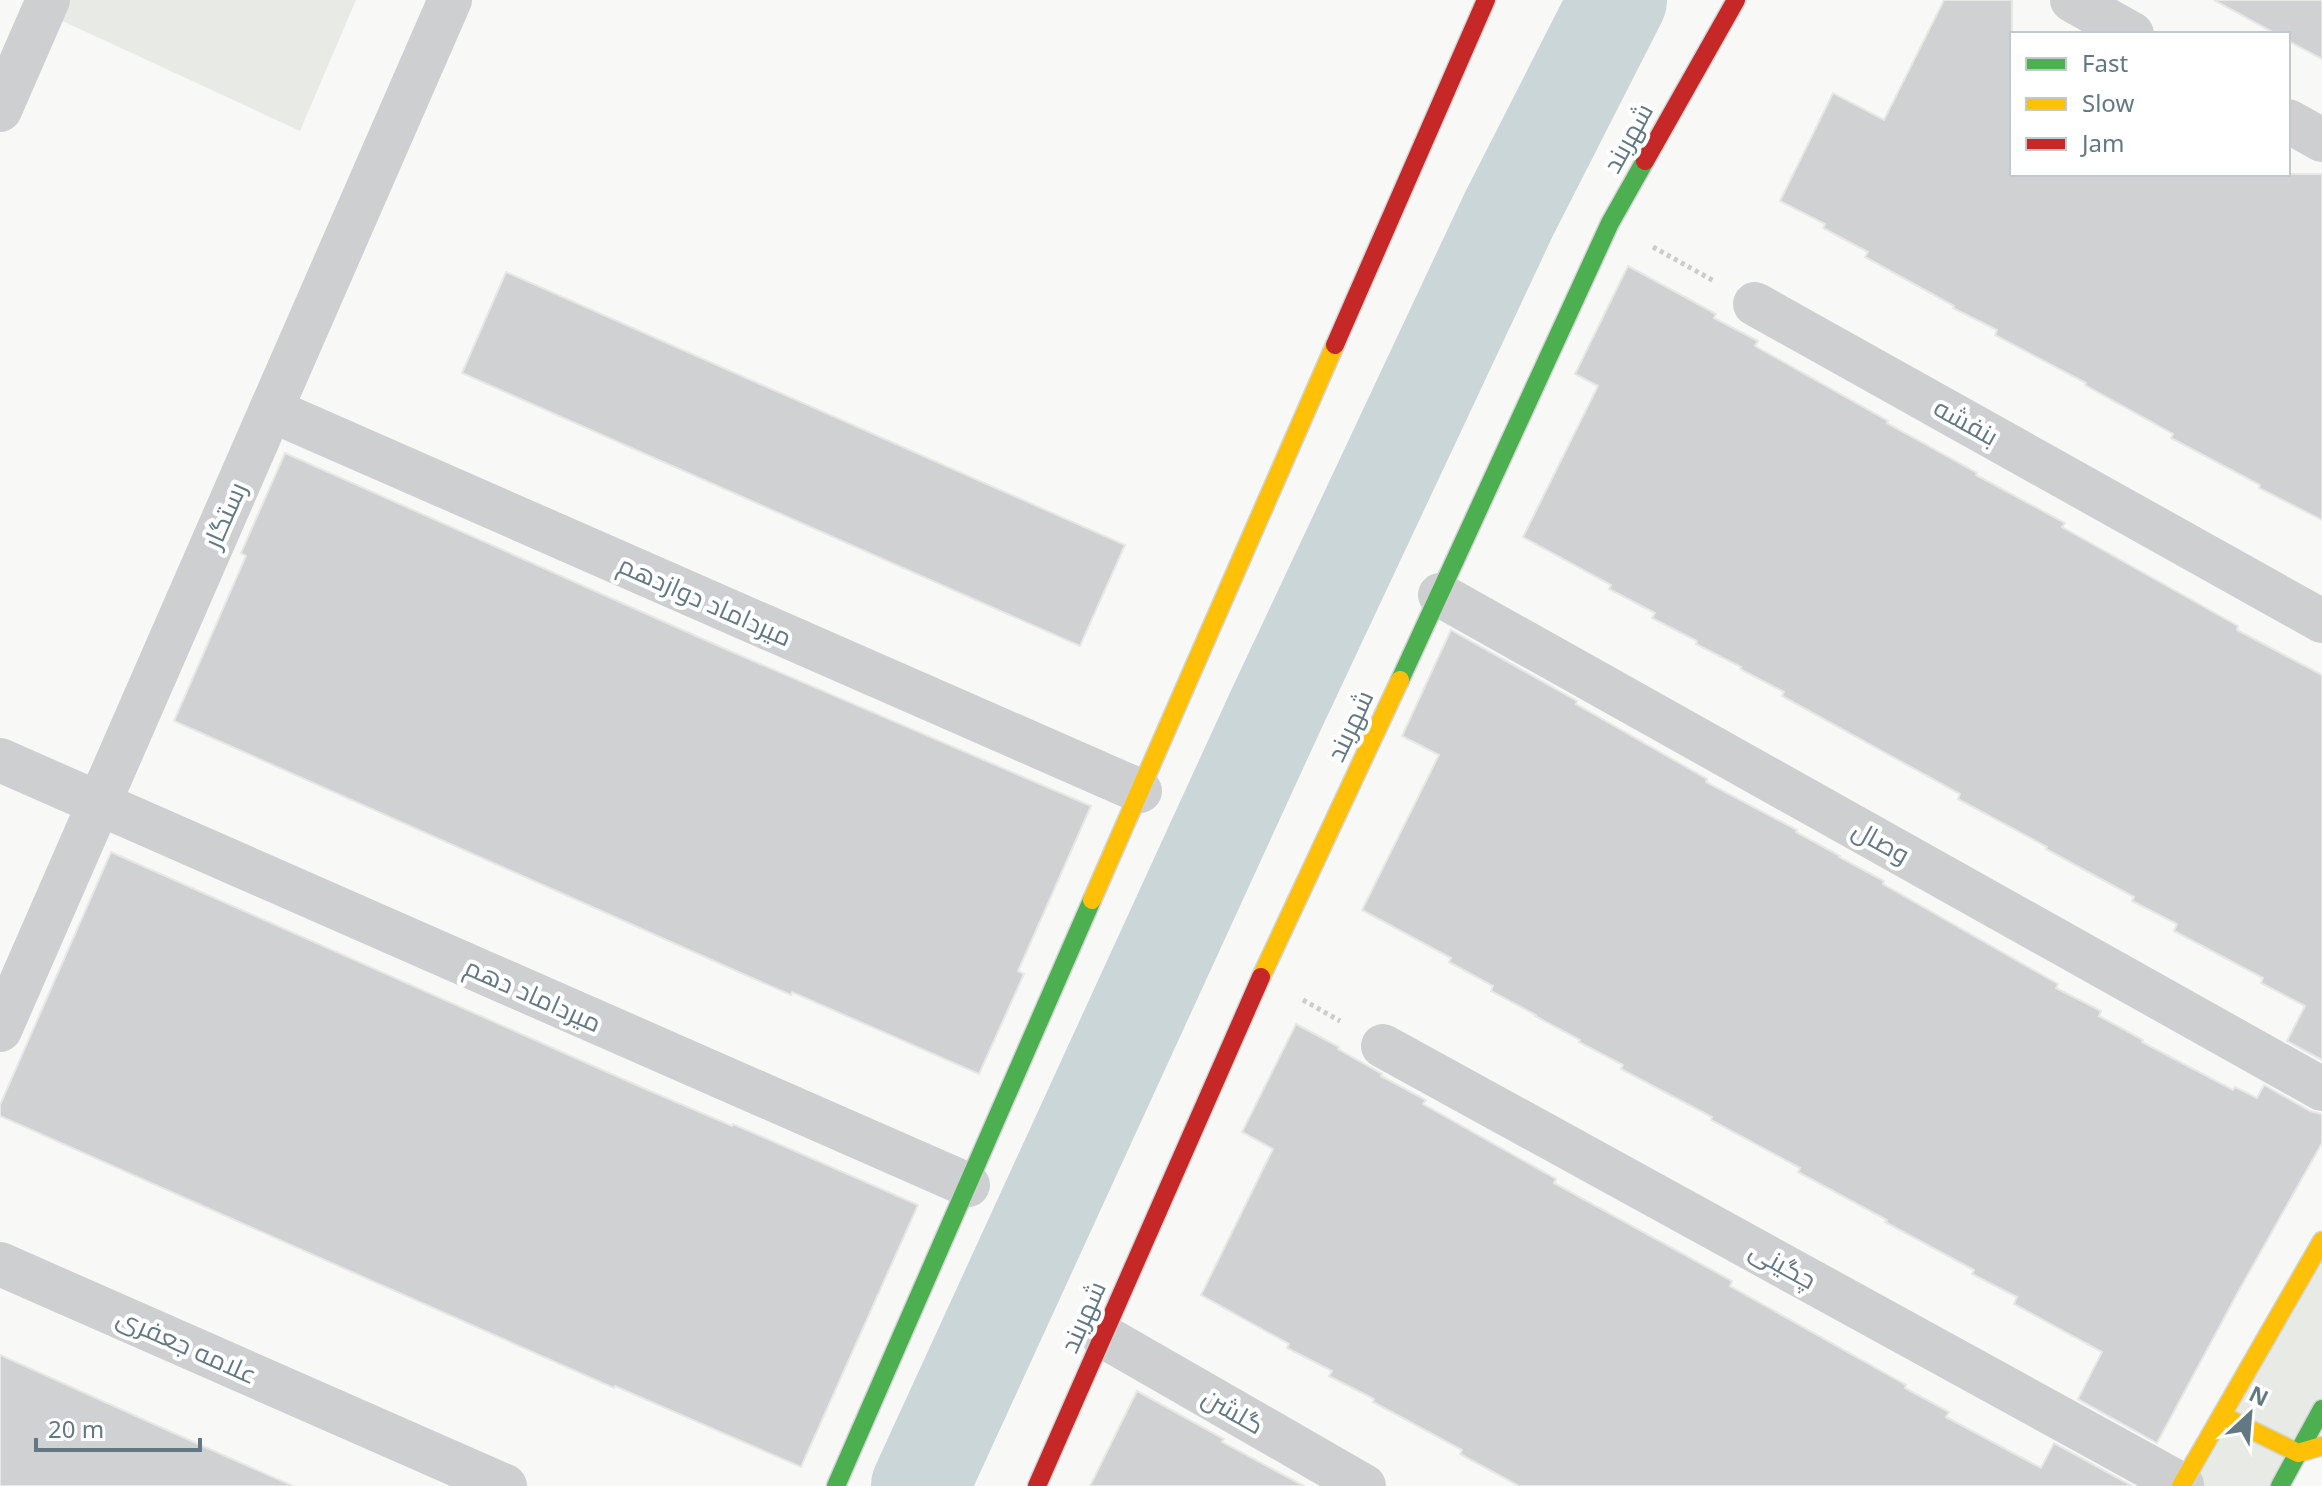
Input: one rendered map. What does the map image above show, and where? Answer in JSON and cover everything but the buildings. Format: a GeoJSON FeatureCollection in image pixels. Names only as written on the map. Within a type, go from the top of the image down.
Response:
{"type":"FeatureCollection","features":[{"type":"Feature","properties":{"kind":"street"},"geometry":{"type":"LineString","coordinates":[[0,110],[48,0]]}},
{"type":"Feature","properties":{"kind":"street","name":"رستگار"},"geometry":{"type":"LineString","coordinates":[[0,1030],[450,0]]}},
{"type":"Feature","properties":{"kind":"street"},"geometry":{"type":"LineString","coordinates":[[836,1486],[1486,0]]}},
{"type":"Feature","properties":{"kind":"street","name":"شهربند"},"geometry":{"type":"LineString","coordinates":[[1037,1486],[1261,976],[1610,223],[1736,0]]}},
{"type":"Feature","properties":{"kind":"street"},"geometry":{"type":"LineString","coordinates":[[2072,0],[2128,32]]}},
{"type":"Feature","properties":{"kind":"street"},"geometry":{"type":"LineString","coordinates":[[2290,122],[2322,140]]}},
{"type":"Feature","properties":{"kind":"street","name":"بنفشه"},"geometry":{"type":"LineString","coordinates":[[1755,304],[2322,621]]}},
{"type":"Feature","properties":{"kind":"street","name":"میرداماد دوازدهم"},"geometry":{"type":"LineString","coordinates":[[271,410],[1140,791]]}},
{"type":"Feature","properties":{"kind":"street","name":"وصال"},"geometry":{"type":"LineString","coordinates":[[1440,595],[2322,1089]]}},
{"type":"Feature","properties":{"kind":"street","name":"میرداماد دهم"},"geometry":{"type":"LineString","coordinates":[[0,760],[968,1185]]}},
{"type":"Feature","properties":{"kind":"street","name":"چگینی"},"geometry":{"type":"LineString","coordinates":[[1383,1046],[2181,1485]]}},
{"type":"Feature","properties":{"kind":"street"},"geometry":{"type":"LineString","coordinates":[[2181,1485],[2322,1241]]}},
{"type":"Feature","properties":{"kind":"street","name":"علامه جعفری"},"geometry":{"type":"LineString","coordinates":[[0,1264],[505,1486]]}},
{"type":"Feature","properties":{"kind":"street","name":"گلشن"},"geometry":{"type":"LineString","coordinates":[[1103,1336],[1364,1486]]}},
{"type":"Feature","properties":{"kind":"street"},"geometry":{"type":"LineString","coordinates":[[2280,1486],[2322,1409]]}},
{"type":"Feature","properties":{"kind":"street"},"geometry":{"type":"LineString","coordinates":[[2223,1416],[2298,1453],[2322,1446]]}},
{"type":"Feature","properties":{"kind":"path"},"geometry":{"type":"LineString","coordinates":[[1610,223],[1755,304]]}},
{"type":"Feature","properties":{"kind":"path"},"geometry":{"type":"LineString","coordinates":[[1261,976],[1383,1046]]}},
{"type":"Feature","properties":{"kind":"shaded area"},"geometry":{"type":"Polygon","coordinates":[[[64,0],[356,0],[300,131],[56,18],[64,0]]]}},
{"type":"Feature","properties":{"kind":"shaded area"},"geometry":{"type":"Polygon","coordinates":[[[2322,1241],[2322,1409],[2280,1486],[2181,1486],[2322,1241]]]}},
{"type":"Feature","properties":{"kind":"waterway"},"geometry":{"type":"LineString","coordinates":[[920,1486],[1276,710],[1509,214],[1618,0]]}},
{"type":"Feature","properties":{"kind":"traffic: fast"},"geometry":{"type":"LineString","coordinates":[[1400,680],[1610,223],[1645,161]]}},
{"type":"Feature","properties":{"kind":"traffic: fast"},"geometry":{"type":"LineString","coordinates":[[836,1486],[1092,900]]}},
{"type":"Feature","properties":{"kind":"traffic: fast"},"geometry":{"type":"LineString","coordinates":[[2280,1486],[2322,1409]]}},
{"type":"Feature","properties":{"kind":"traffic: slow"},"geometry":{"type":"LineString","coordinates":[[1092,900],[1335,345]]}},
{"type":"Feature","properties":{"kind":"traffic: slow"},"geometry":{"type":"LineString","coordinates":[[1261,977],[1400,680]]}},
{"type":"Feature","properties":{"kind":"traffic: slow"},"geometry":{"type":"LineString","coordinates":[[2181,1486],[2322,1241]]}},
{"type":"Feature","properties":{"kind":"traffic: slow"},"geometry":{"type":"LineString","coordinates":[[2223,1416],[2298,1453],[2322,1446]]}},
{"type":"Feature","properties":{"kind":"traffic: jam"},"geometry":{"type":"LineString","coordinates":[[1335,345],[1486,0]]}},
{"type":"Feature","properties":{"kind":"traffic: jam"},"geometry":{"type":"LineString","coordinates":[[1645,161],[1736,0]]}},
{"type":"Feature","properties":{"kind":"traffic: jam"},"geometry":{"type":"LineString","coordinates":[[1037,1486],[1261,977]]}}]}
